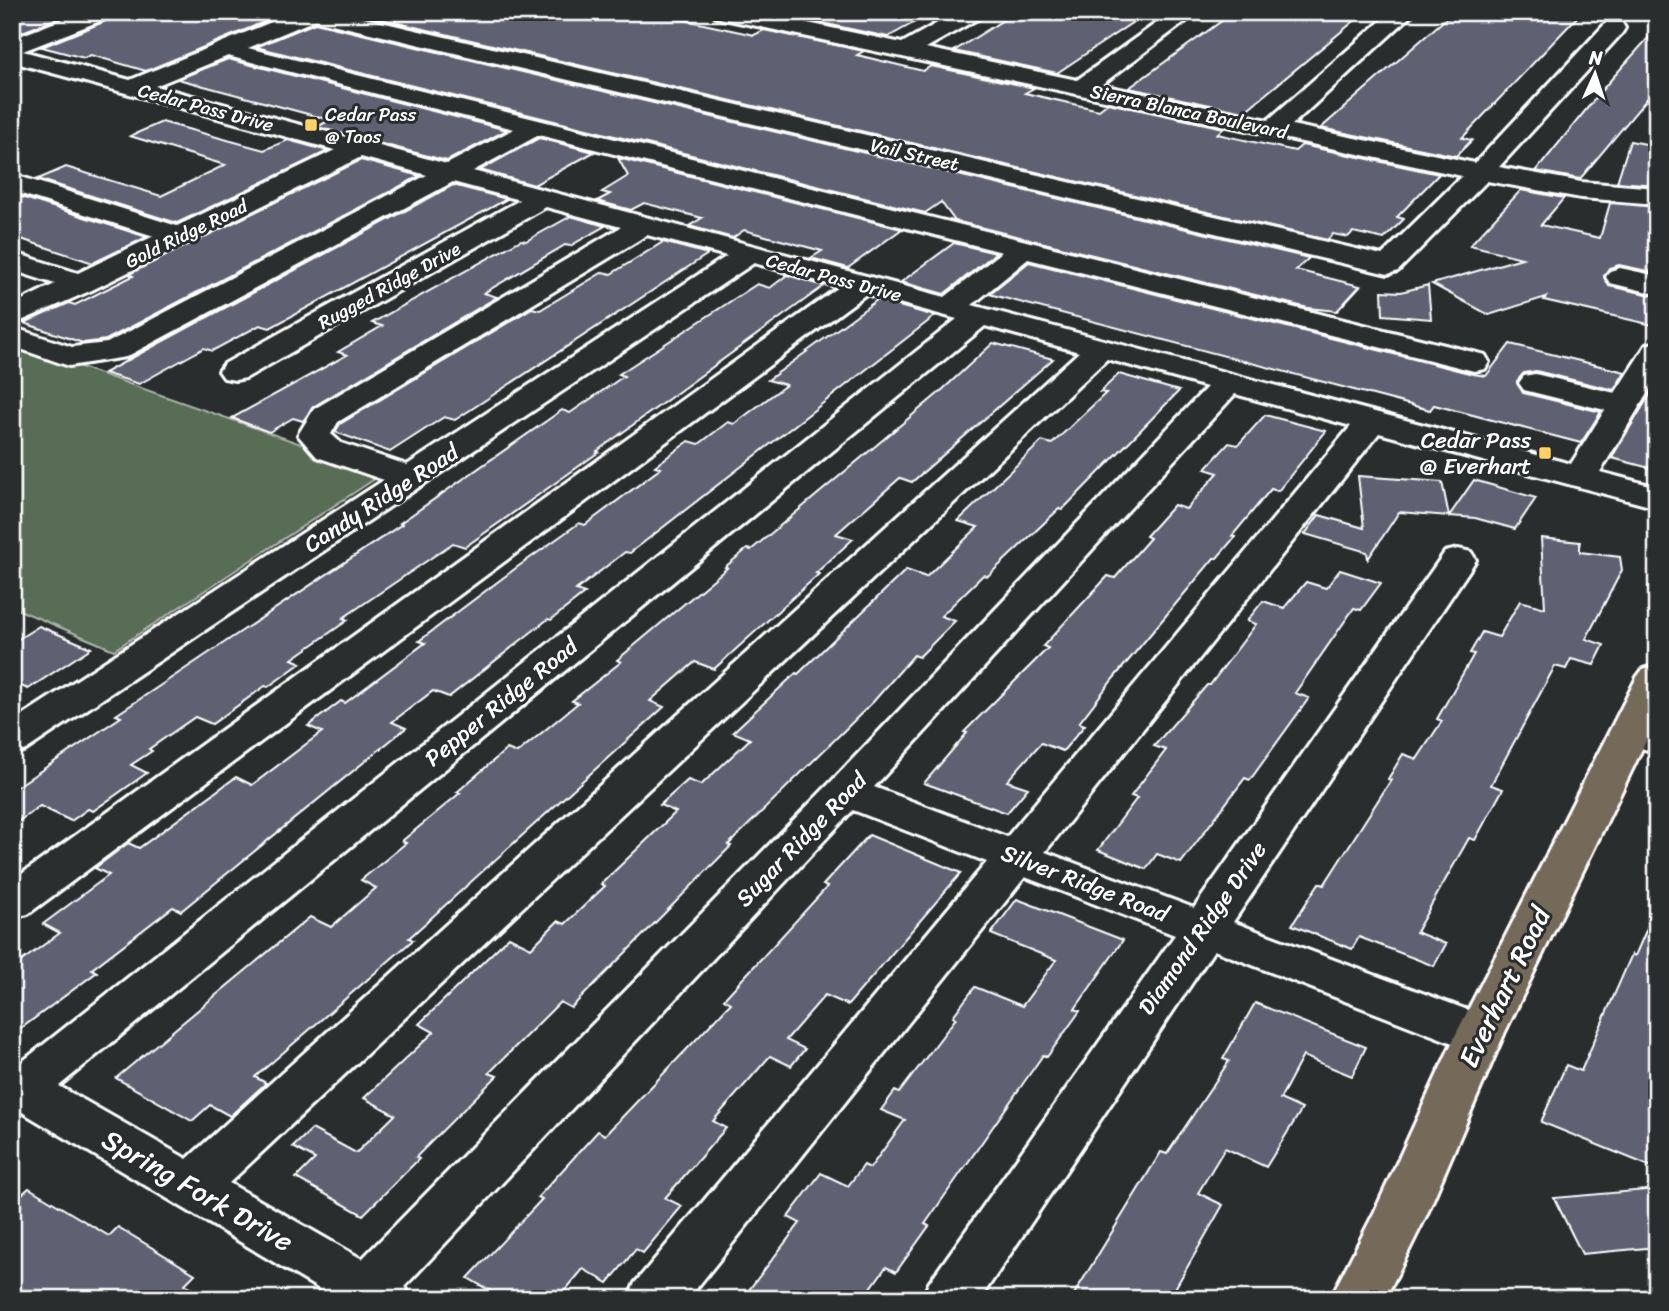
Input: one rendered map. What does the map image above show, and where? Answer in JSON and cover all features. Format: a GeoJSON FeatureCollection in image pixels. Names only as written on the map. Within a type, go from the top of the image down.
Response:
{"type":"FeatureCollection","features":[{"type":"Feature","properties":{"kind":"main road","name":"Everhart Road"},"geometry":{"type":"LineString","coordinates":[[1357,1299],[1399,1216],[1480,1034],[1643,736],[1657,677]]}},
{"type":"Feature","properties":{"kind":"street"},"geometry":{"type":"LineString","coordinates":[[12,47],[102,12]]}},
{"type":"Feature","properties":{"kind":"street"},"geometry":{"type":"LineString","coordinates":[[904,51],[973,12]]}},
{"type":"Feature","properties":{"kind":"street"},"geometry":{"type":"LineString","coordinates":[[1081,88],[1187,12]]}},
{"type":"Feature","properties":{"kind":"street"},"geometry":{"type":"LineString","coordinates":[[1272,129],[1404,12]]}},
{"type":"Feature","properties":{"kind":"street"},"geometry":{"type":"LineString","coordinates":[[133,87],[315,13]]}},
{"type":"Feature","properties":{"kind":"street","name":"Vail Street"},"geometry":{"type":"LineString","coordinates":[[315,13],[1388,265],[1481,172]]}},
{"type":"Feature","properties":{"kind":"street","name":"Sierra Blanca Boulevard"},"geometry":{"type":"LineString","coordinates":[[741,14],[904,51],[1481,172],[1581,190],[1657,196]]}},
{"type":"Feature","properties":{"kind":"street"},"geometry":{"type":"LineString","coordinates":[[1481,172],[1614,28]]}},
{"type":"Feature","properties":{"kind":"street"},"geometry":{"type":"LineString","coordinates":[[226,49],[1474,362]]}},
{"type":"Feature","properties":{"kind":"street","name":"Cedar Pass Drive"},"geometry":{"type":"LineString","coordinates":[[12,55],[1657,498]]}},
{"type":"Feature","properties":{"kind":"street"},"geometry":{"type":"LineString","coordinates":[[12,337],[69,357],[115,351],[536,127]]}},
{"type":"Feature","properties":{"kind":"street","name":"Gold Ridge Road"},"geometry":{"type":"LineString","coordinates":[[12,316],[359,148]]}},
{"type":"Feature","properties":{"kind":"street"},"geometry":{"type":"LineString","coordinates":[[12,182],[181,236]]}},
{"type":"Feature","properties":{"kind":"street","name":"Rugged Ridge Drive"},"geometry":{"type":"LineString","coordinates":[[235,372],[543,198]]}},
{"type":"Feature","properties":{"kind":"street"},"geometry":{"type":"LineString","coordinates":[[413,478],[329,450],[314,435],[325,416],[644,225]]}},
{"type":"Feature","properties":{"kind":"street","name":"Pepper Ridge Road"},"geometry":{"type":"LineString","coordinates":[[17,1085],[965,312],[1023,249]]}},
{"type":"Feature","properties":{"kind":"street","name":"Candy Ridge Road"},"geometry":{"type":"LineString","coordinates":[[12,741],[750,254]]}},
{"type":"Feature","properties":{"kind":"street"},"geometry":{"type":"LineString","coordinates":[[12,260],[82,284]]}},
{"type":"Feature","properties":{"kind":"street"},"geometry":{"type":"LineString","coordinates":[[1620,277],[1657,285]]}},
{"type":"Feature","properties":{"kind":"street"},"geometry":{"type":"LineString","coordinates":[[12,903],[861,284]]}},
{"type":"Feature","properties":{"kind":"street"},"geometry":{"type":"LineString","coordinates":[[192,1185],[1101,348]]}},
{"type":"Feature","properties":{"kind":"street"},"geometry":{"type":"LineString","coordinates":[[1580,478],[1657,351]]}},
{"type":"Feature","properties":{"kind":"street","name":"Sugar Ridge Road"},"geometry":{"type":"LineString","coordinates":[[375,1294],[1228,383]]}},
{"type":"Feature","properties":{"kind":"street"},"geometry":{"type":"LineString","coordinates":[[1535,383],[1625,405]]}},
{"type":"Feature","properties":{"kind":"street"},"geometry":{"type":"LineString","coordinates":[[655,1299],[1371,422]]}},
{"type":"Feature","properties":{"kind":"street","name":"Diamond Ridge Drive"},"geometry":{"type":"LineString","coordinates":[[949,1299],[1458,559]]}},
{"type":"Feature","properties":{"kind":"street","name":"Silver Ridge Road"},"geometry":{"type":"LineString","coordinates":[[846,792],[1480,1034]]}},
{"type":"Feature","properties":{"kind":"street","name":"Spring Fork Drive"},"geometry":{"type":"LineString","coordinates":[[17,1085],[375,1294]]}},
{"type":"Feature","properties":{"kind":"green space"},"geometry":{"type":"Polygon","coordinates":[[[12,343],[384,473],[114,650],[12,607],[12,343]]]}},
{"type":"Feature","properties":{"kind":"building"},"geometry":{"type":"Polygon","coordinates":[[[12,12],[74,12],[12,36],[12,12]]]}},
{"type":"Feature","properties":{"kind":"building"},"geometry":{"type":"Polygon","coordinates":[[[115,12],[288,12],[146,71],[91,55],[84,58],[42,47],[111,19],[115,12]]]}},
{"type":"Feature","properties":{"kind":"building"},"geometry":{"type":"Polygon","coordinates":[[[351,12],[648,12],[754,35],[764,30],[864,51],[857,55],[923,71],[931,66],[1034,88],[1025,93],[1099,110],[1108,103],[1224,128],[1217,134],[1295,151],[1302,145],[1439,174],[1397,217],[1404,219],[1384,239],[1353,232],[1348,237],[1333,234],[1327,240],[351,12]]]}},
{"type":"Feature","properties":{"kind":"building"},"geometry":{"type":"Polygon","coordinates":[[[797,12],[829,12],[867,18],[877,12],[933,12],[888,37],[789,16],[797,12]]]}},
{"type":"Feature","properties":{"kind":"building"},"geometry":{"type":"Polygon","coordinates":[[[1016,12],[1148,12],[1057,73],[954,51],[1016,12]]]}},
{"type":"Feature","properties":{"kind":"building"},"geometry":{"type":"Polygon","coordinates":[[[1234,12],[1365,12],[1244,112],[1129,88],[1234,12]]]}},
{"type":"Feature","properties":{"kind":"building"},"geometry":{"type":"Polygon","coordinates":[[[1471,12],[1582,12],[1462,138],[1472,140],[1456,156],[1321,128],[1451,14],[1468,17],[1471,12]]]}},
{"type":"Feature","properties":{"kind":"building"},"geometry":{"type":"Polygon","coordinates":[[[315,23],[1309,258],[1296,270],[1360,286],[1337,311],[1308,308],[955,221],[941,202],[925,213],[256,47],[315,23]]]}},
{"type":"Feature","properties":{"kind":"building"},"geometry":{"type":"Polygon","coordinates":[[[1657,28],[1657,87],[1580,179],[1536,171],[1607,84],[1657,28]]]}},
{"type":"Feature","properties":{"kind":"building"},"geometry":{"type":"Polygon","coordinates":[[[228,59],[507,130],[447,161],[317,127],[330,120],[178,79],[228,59]]]}},
{"type":"Feature","properties":{"kind":"building"},"geometry":{"type":"Polygon","coordinates":[[[162,122],[264,150],[288,140],[328,151],[177,223],[38,179],[66,167],[161,196],[225,165],[130,136],[162,122]]]}},
{"type":"Feature","properties":{"kind":"building"},"geometry":{"type":"Polygon","coordinates":[[[539,138],[594,152],[534,185],[480,170],[539,138]]]}},
{"type":"Feature","properties":{"kind":"building"},"geometry":{"type":"Polygon","coordinates":[[[1630,141],[1657,146],[1657,185],[1617,182],[1630,141]]]}},
{"type":"Feature","properties":{"kind":"building"},"geometry":{"type":"Polygon","coordinates":[[[618,158],[902,229],[848,268],[811,258],[822,251],[744,230],[733,238],[689,226],[702,218],[644,203],[631,210],[597,201],[610,194],[602,192],[628,176],[618,158]]]}},
{"type":"Feature","properties":{"kind":"building"},"geometry":{"type":"Polygon","coordinates":[[[361,160],[420,176],[106,340],[83,343],[24,323],[69,303],[75,305],[133,276],[129,274],[361,160]]]}},
{"type":"Feature","properties":{"kind":"building"},"geometry":{"type":"Polygon","coordinates":[[[453,185],[507,199],[270,328],[260,325],[212,351],[204,348],[139,384],[104,373],[453,185]]]}},
{"type":"Feature","properties":{"kind":"building"},"geometry":{"type":"Polygon","coordinates":[[[1521,190],[1564,198],[1541,225],[1600,238],[1610,203],[1657,207],[1657,273],[1619,265],[1609,268],[1604,276],[1609,286],[1657,296],[1657,326],[1544,300],[1546,297],[1489,315],[1432,284],[1522,258],[1470,245],[1521,190]]]}},
{"type":"Feature","properties":{"kind":"building"},"geometry":{"type":"Polygon","coordinates":[[[12,194],[147,237],[93,263],[12,236],[12,194]]]}},
{"type":"Feature","properties":{"kind":"building"},"geometry":{"type":"Polygon","coordinates":[[[571,216],[605,226],[570,246],[565,245],[484,293],[497,297],[313,407],[303,421],[293,418],[269,432],[232,418],[347,355],[338,352],[382,326],[372,323],[521,240],[526,241],[571,216]]]}},
{"type":"Feature","properties":{"kind":"building"},"geometry":{"type":"Polygon","coordinates":[[[663,242],[708,254],[455,420],[444,417],[390,452],[335,432],[340,424],[532,308],[540,310],[603,272],[611,274],[663,242]]]}},
{"type":"Feature","properties":{"kind":"building"},"geometry":{"type":"Polygon","coordinates":[[[954,243],[996,253],[944,294],[901,282],[954,243]]]}},
{"type":"Feature","properties":{"kind":"building"},"geometry":{"type":"Polygon","coordinates":[[[1029,262],[1473,374],[1486,376],[1510,344],[1625,372],[1614,390],[1536,371],[1524,373],[1517,381],[1523,393],[1601,412],[1581,443],[1434,405],[1430,410],[989,294],[1029,262]]]}},
{"type":"Feature","properties":{"kind":"building"},"geometry":{"type":"Polygon","coordinates":[[[787,275],[824,286],[465,547],[453,543],[343,618],[348,620],[292,659],[301,663],[268,687],[265,686],[212,724],[195,717],[149,749],[152,751],[131,765],[147,773],[93,811],[88,809],[71,821],[40,806],[12,826],[12,790],[121,717],[116,715],[402,524],[400,523],[562,410],[570,413],[624,376],[619,374],[757,284],[770,288],[787,275]]]}},
{"type":"Feature","properties":{"kind":"building"},"geometry":{"type":"Polygon","coordinates":[[[1428,285],[1431,319],[1383,315],[1382,291],[1401,292],[1428,285]]]}},
{"type":"Feature","properties":{"kind":"building"},"geometry":{"type":"Polygon","coordinates":[[[877,300],[935,316],[630,553],[625,552],[576,590],[585,593],[449,697],[433,691],[392,722],[406,728],[181,911],[173,907],[92,969],[97,972],[12,1035],[12,968],[60,933],[43,924],[109,875],[95,868],[128,843],[139,848],[236,777],[252,785],[322,732],[308,726],[341,701],[345,703],[425,643],[419,641],[516,568],[579,523],[585,525],[661,468],[655,466],[689,441],[699,444],[728,422],[734,424],[786,385],[768,380],[877,300]]]}},
{"type":"Feature","properties":{"kind":"building"},"geometry":{"type":"Polygon","coordinates":[[[993,343],[1053,359],[912,482],[900,478],[836,534],[853,539],[816,573],[819,574],[714,669],[695,662],[650,701],[664,707],[409,938],[413,940],[255,1077],[266,1083],[230,1116],[210,1105],[192,1121],[116,1078],[310,917],[331,927],[376,888],[361,880],[406,843],[402,841],[460,793],[457,792],[507,749],[517,753],[578,703],[572,701],[621,662],[617,660],[727,568],[725,567],[747,549],[751,550],[940,392],[993,343]]]}},
{"type":"Feature","properties":{"kind":"building"},"geometry":{"type":"Polygon","coordinates":[[[1119,374],[1179,391],[1062,510],[1059,509],[988,576],[983,575],[941,616],[955,621],[919,657],[914,655],[873,702],[728,845],[731,846],[571,1008],[560,1002],[489,1073],[497,1076],[363,1215],[296,1178],[315,1159],[293,1147],[312,1129],[356,1153],[395,1115],[364,1098],[434,1032],[419,1024],[509,937],[531,948],[558,921],[565,924],[605,886],[601,884],[676,812],[660,805],[688,780],[701,785],[750,739],[733,732],[906,570],[926,577],[978,527],[958,521],[1042,441],[1052,444],[1106,393],[1100,392],[1119,374]]]}},
{"type":"Feature","properties":{"kind":"building"},"geometry":{"type":"Polygon","coordinates":[[[1657,383],[1657,470],[1612,458],[1615,452],[1657,383]]]}},
{"type":"Feature","properties":{"kind":"building"},"geometry":{"type":"Polygon","coordinates":[[[1265,415],[1326,431],[1278,491],[1271,489],[1232,536],[1235,537],[1217,558],[1214,558],[1113,679],[1079,723],[1085,725],[1063,751],[1041,743],[1007,781],[1028,788],[1007,813],[924,783],[967,733],[964,732],[1048,648],[1043,646],[1108,576],[1115,578],[1150,538],[1146,536],[1174,505],[1186,509],[1218,473],[1205,469],[1229,443],[1238,445],[1265,415]]]}},
{"type":"Feature","properties":{"kind":"building"},"geometry":{"type":"Polygon","coordinates":[[[1358,476],[1442,482],[1449,516],[1399,512],[1368,559],[1367,552],[1305,534],[1319,515],[1364,528],[1358,476]]]}},
{"type":"Feature","properties":{"kind":"building"},"geometry":{"type":"Polygon","coordinates":[[[1474,480],[1536,498],[1515,529],[1475,518],[1449,516],[1474,480]]]}},
{"type":"Feature","properties":{"kind":"building"},"geometry":{"type":"Polygon","coordinates":[[[1541,538],[1580,542],[1580,552],[1620,557],[1622,570],[1586,639],[1604,645],[1594,665],[1571,659],[1566,669],[1555,666],[1491,785],[1503,789],[1475,840],[1469,838],[1416,932],[1446,944],[1434,966],[1359,937],[1352,949],[1292,925],[1319,883],[1324,885],[1391,780],[1388,779],[1403,754],[1417,759],[1442,721],[1437,719],[1474,654],[1470,653],[1482,632],[1499,637],[1520,601],[1545,608],[1541,538]]]}},
{"type":"Feature","properties":{"kind":"building"},"geometry":{"type":"Polygon","coordinates":[[[1340,570],[1381,583],[1361,610],[1354,608],[1295,693],[1309,698],[1250,780],[1245,778],[1181,863],[1157,854],[1146,869],[1098,850],[1137,798],[1131,796],[1166,750],[1154,746],[1207,685],[1210,685],[1256,624],[1247,621],[1263,601],[1284,608],[1306,582],[1326,588],[1340,570]]]}},
{"type":"Feature","properties":{"kind":"building"},"geometry":{"type":"Polygon","coordinates":[[[39,626],[91,648],[28,689],[12,682],[12,643],[39,626]]]}},
{"type":"Feature","properties":{"kind":"building"},"geometry":{"type":"Polygon","coordinates":[[[869,835],[961,873],[848,1005],[825,995],[786,1040],[805,1049],[791,1066],[770,1056],[713,1121],[726,1128],[665,1198],[682,1206],[643,1253],[636,1249],[608,1283],[583,1269],[558,1299],[504,1299],[468,1278],[542,1199],[538,1197],[598,1131],[605,1135],[731,1003],[724,999],[827,887],[823,885],[869,835]]]}},
{"type":"Feature","properties":{"kind":"building"},"geometry":{"type":"Polygon","coordinates":[[[1017,899],[1123,940],[1075,1009],[1080,1011],[1047,1057],[1043,1055],[925,1224],[929,1226],[896,1272],[886,1267],[863,1299],[742,1299],[800,1223],[788,1217],[821,1173],[848,1186],[864,1165],[870,1168],[905,1120],[881,1110],[895,1091],[899,1093],[956,1018],[953,1016],[975,987],[1022,1006],[1056,960],[991,934],[1017,899]]]}},
{"type":"Feature","properties":{"kind":"building"},"geometry":{"type":"Polygon","coordinates":[[[1657,905],[1657,1169],[1541,1122],[1566,1065],[1581,1071],[1632,954],[1635,956],[1657,905]]]}},
{"type":"Feature","properties":{"kind":"building"},"geometry":{"type":"Polygon","coordinates":[[[1255,1003],[1366,1047],[1352,1076],[1303,1056],[1280,1099],[1302,1109],[1266,1167],[1225,1148],[1198,1193],[1223,1205],[1169,1299],[1071,1299],[1161,1152],[1167,1154],[1229,1061],[1223,1059],[1255,1003]]]}},
{"type":"Feature","properties":{"kind":"building"},"geometry":{"type":"Polygon","coordinates":[[[29,1188],[109,1236],[118,1227],[195,1274],[185,1284],[210,1299],[12,1299],[12,1203],[29,1188]]]}},
{"type":"Feature","properties":{"kind":"building"},"geometry":{"type":"Polygon","coordinates":[[[1657,1189],[1657,1247],[1582,1254],[1554,1198],[1657,1189]]]}},
{"type":"Feature","properties":{"kind":"place","name":"Cedar Pass @ Taos"},"geometry":{"type":"Point","coordinates":[311,125]}},
{"type":"Feature","properties":{"kind":"place","name":"Cedar Pass @ Everhart"},"geometry":{"type":"Point","coordinates":[1545,453]}}]}
